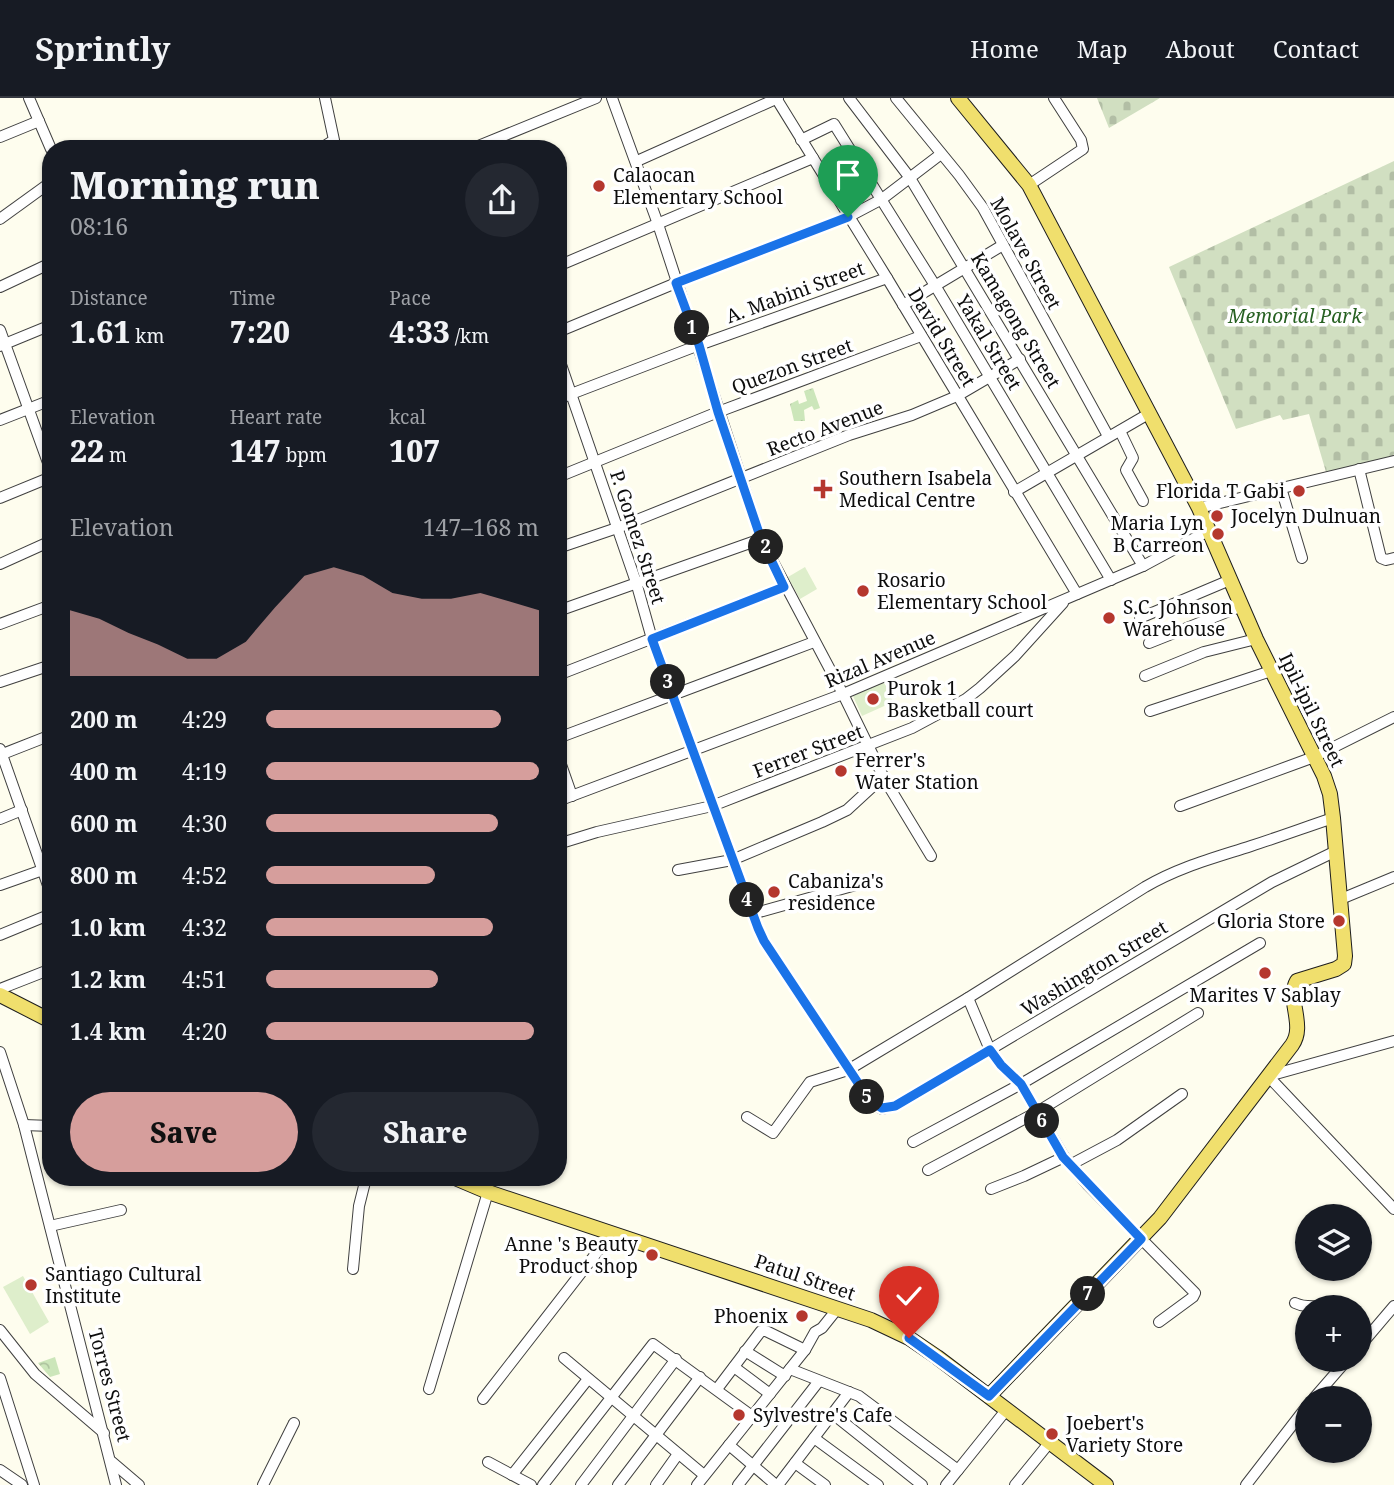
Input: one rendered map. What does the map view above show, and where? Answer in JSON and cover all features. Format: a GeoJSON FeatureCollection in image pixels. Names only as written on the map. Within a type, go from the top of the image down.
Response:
{"type":"FeatureCollection","features":[{"type":"Feature","properties":{"kind":"main road","name":"Ipil-ipil Street"},"geometry":{"type":"LineString","coordinates":[[958,98],[1029,185],[1199,509],[1256,639],[1314,757],[1330,794],[1341,900],[1344,964],[1336,970],[1297,982],[1294,986],[1298,1037],[1160,1218],[989,1396]]}},
{"type":"Feature","properties":{"kind":"main road"},"geometry":{"type":"LineString","coordinates":[[0,995],[42,1016]]}},
{"type":"Feature","properties":{"kind":"main road","name":"Patul Street"},"geometry":{"type":"LineString","coordinates":[[474,1186],[838,1308],[909,1338],[1007,1409],[1099,1483]]}},
{"type":"Feature","properties":{"kind":"street"},"geometry":{"type":"LineString","coordinates":[[29,98],[47,140]]}},
{"type":"Feature","properties":{"kind":"street"},"geometry":{"type":"LineString","coordinates":[[325,98],[334,140]]}},
{"type":"Feature","properties":{"kind":"street"},"geometry":{"type":"LineString","coordinates":[[499,140],[596,98]]}},
{"type":"Feature","properties":{"kind":"street"},"geometry":{"type":"LineString","coordinates":[[612,98],[637,162],[699,345],[718,412],[761,539],[784,587],[844,694],[884,780],[931,856]]}},
{"type":"Feature","properties":{"kind":"street"},"geometry":{"type":"LineString","coordinates":[[637,162],[777,98]]}},
{"type":"Feature","properties":{"kind":"street","name":"David Street"},"geometry":{"type":"LineString","coordinates":[[777,98],[1014,492],[1072,596]]}},
{"type":"Feature","properties":{"kind":"street","name":"Kamagong Street"},"geometry":{"type":"LineString","coordinates":[[849,98],[910,178],[1143,566]]}},
{"type":"Feature","properties":{"kind":"street","name":"Molave Street"},"geometry":{"type":"LineString","coordinates":[[896,98],[983,208],[1108,436]]}},
{"type":"Feature","properties":{"kind":"street"},"geometry":{"type":"LineString","coordinates":[[1029,185],[1083,149],[1081,140],[1054,98]]}},
{"type":"Feature","properties":{"kind":"street"},"geometry":{"type":"LineString","coordinates":[[0,137],[39,121]]}},
{"type":"Feature","properties":{"kind":"street","name":"Yakal Street"},"geometry":{"type":"LineString","coordinates":[[802,140],[834,124],[936,287],[1111,580]]}},
{"type":"Feature","properties":{"kind":"street"},"geometry":{"type":"LineString","coordinates":[[567,328],[848,217],[882,199],[941,154]]}},
{"type":"Feature","properties":{"kind":"street"},"geometry":{"type":"LineString","coordinates":[[567,262],[813,158]]}},
{"type":"Feature","properties":{"kind":"street"},"geometry":{"type":"LineString","coordinates":[[0,219],[42,189]]}},
{"type":"Feature","properties":{"kind":"street"},"geometry":{"type":"LineString","coordinates":[[903,305],[1003,245]]}},
{"type":"Feature","properties":{"kind":"street"},"geometry":{"type":"LineString","coordinates":[[0,287],[42,267]]}},
{"type":"Feature","properties":{"kind":"street","name":"A. Mabini Street"},"geometry":{"type":"LineString","coordinates":[[567,396],[887,278]]}},
{"type":"Feature","properties":{"kind":"street"},"geometry":{"type":"LineString","coordinates":[[2,345],[42,329]]}},
{"type":"Feature","properties":{"kind":"street"},"geometry":{"type":"LineString","coordinates":[[0,330],[2,345],[42,446]]}},
{"type":"Feature","properties":{"kind":"street","name":"Quezon Street"},"geometry":{"type":"LineString","coordinates":[[567,474],[718,412],[921,337]]}},
{"type":"Feature","properties":{"kind":"street","name":"Recto Avenue"},"geometry":{"type":"LineString","coordinates":[[567,545],[617,528],[849,435],[912,415],[957,396],[1020,359]]}},
{"type":"Feature","properties":{"kind":"street","name":"P. Gomez Street"},"geometry":{"type":"LineString","coordinates":[[567,382],[636,582],[652,639],[752,914],[764,941],[870,1101]]}},
{"type":"Feature","properties":{"kind":"street"},"geometry":{"type":"LineString","coordinates":[[0,420],[42,404]]}},
{"type":"Feature","properties":{"kind":"street"},"geometry":{"type":"LineString","coordinates":[[1014,492],[1150,413]]}},
{"type":"Feature","properties":{"kind":"street"},"geometry":{"type":"LineString","coordinates":[[1120,431],[1133,458],[1126,470],[1143,501]]}},
{"type":"Feature","properties":{"kind":"street"},"geometry":{"type":"LineString","coordinates":[[1199,509],[1394,461]]}},
{"type":"Feature","properties":{"kind":"street"},"geometry":{"type":"LineString","coordinates":[[1359,468],[1381,558],[1394,558]]}},
{"type":"Feature","properties":{"kind":"street"},"geometry":{"type":"LineString","coordinates":[[0,498],[42,481]]}},
{"type":"Feature","properties":{"kind":"street"},"geometry":{"type":"LineString","coordinates":[[1281,488],[1302,558]]}},
{"type":"Feature","properties":{"kind":"street","name":"Rizal Avenue"},"geometry":{"type":"LineString","coordinates":[[567,798],[844,694],[1143,566],[1208,531]]}},
{"type":"Feature","properties":{"kind":"street"},"geometry":{"type":"LineString","coordinates":[[567,608],[761,539]]}},
{"type":"Feature","properties":{"kind":"street"},"geometry":{"type":"LineString","coordinates":[[0,564],[42,545]]}},
{"type":"Feature","properties":{"kind":"street"},"geometry":{"type":"LineString","coordinates":[[1140,618],[1230,580]]}},
{"type":"Feature","properties":{"kind":"street"},"geometry":{"type":"LineString","coordinates":[[567,672],[784,587]]}},
{"type":"Feature","properties":{"kind":"street","name":"Ferrer Street"},"geometry":{"type":"LineString","coordinates":[[567,841],[712,806],[869,746],[935,717],[966,699],[1015,656],[1072,596]]}},
{"type":"Feature","properties":{"kind":"street"},"geometry":{"type":"LineString","coordinates":[[1149,643],[1242,606]]}},
{"type":"Feature","properties":{"kind":"street"},"geometry":{"type":"LineString","coordinates":[[0,624],[42,608]]}},
{"type":"Feature","properties":{"kind":"street"},"geometry":{"type":"LineString","coordinates":[[1145,676],[1204,652],[1256,639]]}},
{"type":"Feature","properties":{"kind":"street"},"geometry":{"type":"LineString","coordinates":[[567,735],[814,642]]}},
{"type":"Feature","properties":{"kind":"street"},"geometry":{"type":"LineString","coordinates":[[0,682],[42,668]]}},
{"type":"Feature","properties":{"kind":"street"},"geometry":{"type":"LineString","coordinates":[[1150,710],[1271,671]]}},
{"type":"Feature","properties":{"kind":"street"},"geometry":{"type":"LineString","coordinates":[[1180,806],[1314,757],[1394,717]]}},
{"type":"Feature","properties":{"kind":"street"},"geometry":{"type":"LineString","coordinates":[[42,738],[1,753],[42,858]]}},
{"type":"Feature","properties":{"kind":"street"},"geometry":{"type":"LineString","coordinates":[[678,870],[732,860],[847,810],[872,787],[884,780]]}},
{"type":"Feature","properties":{"kind":"street"},"geometry":{"type":"LineString","coordinates":[[567,782],[572,796]]}},
{"type":"Feature","properties":{"kind":"street"},"geometry":{"type":"LineString","coordinates":[[0,819],[22,810]]}},
{"type":"Feature","properties":{"kind":"street"},"geometry":{"type":"LineString","coordinates":[[747,1117],[773,1133],[806,1085],[848,1070],[1169,873],[1333,817]]}},
{"type":"Feature","properties":{"kind":"street","name":"Washington Street"},"geometry":{"type":"LineString","coordinates":[[870,1101],[882,1108],[895,1106],[1272,882],[1336,851]]}},
{"type":"Feature","properties":{"kind":"street"},"geometry":{"type":"LineString","coordinates":[[0,885],[42,869]]}},
{"type":"Feature","properties":{"kind":"street"},"geometry":{"type":"LineString","coordinates":[[1341,900],[1394,877]]}},
{"type":"Feature","properties":{"kind":"street"},"geometry":{"type":"LineString","coordinates":[[752,914],[863,883]]}},
{"type":"Feature","properties":{"kind":"street"},"geometry":{"type":"LineString","coordinates":[[0,935],[42,918]]}},
{"type":"Feature","properties":{"kind":"street"},"geometry":{"type":"LineString","coordinates":[[914,1142],[1021,1084],[1260,943]]}},
{"type":"Feature","properties":{"kind":"street"},"geometry":{"type":"LineString","coordinates":[[0,989],[42,973]]}},
{"type":"Feature","properties":{"kind":"street"},"geometry":{"type":"LineString","coordinates":[[968,998],[990,1050],[1021,1084],[1067,1161],[1195,1293],[1160,1321]]}},
{"type":"Feature","properties":{"kind":"street"},"geometry":{"type":"LineString","coordinates":[[928,1170],[1037,1112],[1198,1013]]}},
{"type":"Feature","properties":{"kind":"street"},"geometry":{"type":"LineString","coordinates":[[1394,1041],[1268,1076],[1394,1209]]}},
{"type":"Feature","properties":{"kind":"street","name":"Torres Street"},"geometry":{"type":"LineString","coordinates":[[0,1052],[24,1125],[116,1485]]}},
{"type":"Feature","properties":{"kind":"street"},"geometry":{"type":"LineString","coordinates":[[991,1189],[1117,1140],[1182,1094]]}},
{"type":"Feature","properties":{"kind":"street"},"geometry":{"type":"LineString","coordinates":[[24,1125],[42,1126]]}},
{"type":"Feature","properties":{"kind":"street"},"geometry":{"type":"LineString","coordinates":[[353,1269],[359,1206],[364,1186]]}},
{"type":"Feature","properties":{"kind":"street"},"geometry":{"type":"LineString","coordinates":[[429,1389],[488,1192]]}},
{"type":"Feature","properties":{"kind":"street"},"geometry":{"type":"LineString","coordinates":[[50,1226],[121,1210]]}},
{"type":"Feature","properties":{"kind":"street"},"geometry":{"type":"LineString","coordinates":[[483,1399],[612,1233]]}},
{"type":"Feature","properties":{"kind":"street"},"geometry":{"type":"LineString","coordinates":[[1372,1328],[1394,1307]]}},
{"type":"Feature","properties":{"kind":"street"},"geometry":{"type":"LineString","coordinates":[[564,1358],[678,1454],[700,1480],[808,1346],[812,1335],[822,1328],[838,1308]]}},
{"type":"Feature","properties":{"kind":"street"},"geometry":{"type":"LineString","coordinates":[[0,1330],[35,1374],[104,1433]]}},
{"type":"Feature","properties":{"kind":"street"},"geometry":{"type":"LineString","coordinates":[[717,1390],[764,1330],[808,1346]]}},
{"type":"Feature","properties":{"kind":"street"},"geometry":{"type":"LineString","coordinates":[[543,1485],[651,1345],[656,1344],[752,1416]]}},
{"type":"Feature","properties":{"kind":"street"},"geometry":{"type":"LineString","coordinates":[[745,1351],[787,1372],[849,1392],[868,1402],[958,1470]]}},
{"type":"Feature","properties":{"kind":"street"},"geometry":{"type":"LineString","coordinates":[[581,1485],[676,1359]]}},
{"type":"Feature","properties":{"kind":"street"},"geometry":{"type":"LineString","coordinates":[[734,1367],[769,1394]]}},
{"type":"Feature","properties":{"kind":"street"},"geometry":{"type":"LineString","coordinates":[[1325,1386],[1337,1372]]}},
{"type":"Feature","properties":{"kind":"street"},"geometry":{"type":"LineString","coordinates":[[618,1485],[700,1377]]}},
{"type":"Feature","properties":{"kind":"street"},"geometry":{"type":"LineString","coordinates":[[0,1378],[34,1485]]}},
{"type":"Feature","properties":{"kind":"street"},"geometry":{"type":"LineString","coordinates":[[512,1475],[588,1379]]}},
{"type":"Feature","properties":{"kind":"street"},"geometry":{"type":"LineString","coordinates":[[738,1485],[819,1381]]}},
{"type":"Feature","properties":{"kind":"street"},"geometry":{"type":"LineString","coordinates":[[729,1445],[777,1485],[849,1392]]}},
{"type":"Feature","properties":{"kind":"street"},"geometry":{"type":"LineString","coordinates":[[946,1485],[1007,1409]]}},
{"type":"Feature","properties":{"kind":"street"},"geometry":{"type":"LineString","coordinates":[[833,1414],[922,1485]]}},
{"type":"Feature","properties":{"kind":"street"},"geometry":{"type":"LineString","coordinates":[[1246,1485],[1295,1422]]}},
{"type":"Feature","properties":{"kind":"street"},"geometry":{"type":"LineString","coordinates":[[263,1485],[293,1423]]}},
{"type":"Feature","properties":{"kind":"street"},"geometry":{"type":"LineString","coordinates":[[814,1438],[878,1485]]}},
{"type":"Feature","properties":{"kind":"street"},"geometry":{"type":"LineString","coordinates":[[1015,1485],[1050,1442]]}},
{"type":"Feature","properties":{"kind":"street"},"geometry":{"type":"LineString","coordinates":[[656,1485],[678,1454]]}},
{"type":"Feature","properties":{"kind":"street"},"geometry":{"type":"LineString","coordinates":[[112,1462],[139,1485]]}},
{"type":"Feature","properties":{"kind":"street"},"geometry":{"type":"LineString","coordinates":[[488,1462],[531,1485]]}},
{"type":"Feature","properties":{"kind":"street"},"geometry":{"type":"LineString","coordinates":[[795,1462],[825,1485]]}},
{"type":"Feature","properties":{"kind":"street"},"geometry":{"type":"LineString","coordinates":[[0,1470],[22,1485]]}},
{"type":"Feature","properties":{"kind":"green space"},"geometry":{"type":"Polygon","coordinates":[[[1097,98],[1160,98],[1109,128],[1097,98]]]}},
{"type":"Feature","properties":{"kind":"green space","name":"Memorial Park"},"geometry":{"type":"Polygon","coordinates":[[[1394,161],[1394,454],[1326,472],[1309,414],[1283,420],[1280,415],[1236,429],[1169,267],[1394,161]]]}},
{"type":"Feature","properties":{"kind":"green space"},"geometry":{"type":"Polygon","coordinates":[[[813,388],[820,408],[814,410],[812,406],[804,410],[805,421],[794,421],[790,404],[798,400],[799,404],[807,401],[804,391],[813,388]]]}},
{"type":"Feature","properties":{"kind":"green space"},"geometry":{"type":"Polygon","coordinates":[[[805,567],[817,589],[800,599],[788,577],[805,567]]]}},
{"type":"Feature","properties":{"kind":"green space","name":"Purok 1 Basketball court"},"geometry":{"type":"Polygon","coordinates":[[[884,682],[893,702],[862,716],[853,696],[884,682]]]}},
{"type":"Feature","properties":{"kind":"green space"},"geometry":{"type":"Polygon","coordinates":[[[23,1276],[49,1322],[30,1334],[3,1287],[23,1276]]]}},
{"type":"Feature","properties":{"kind":"green space"},"geometry":{"type":"Polygon","coordinates":[[[55,1357],[60,1374],[50,1377],[38,1363],[55,1357]]]}},
{"type":"Feature","properties":{"kind":"place","name":"Calaocan Elementary School"},"geometry":{"type":"Point","coordinates":[599,186]}},
{"type":"Feature","properties":{"kind":"place","name":"Southern Isabela Medical Centre"},"geometry":{"type":"Point","coordinates":[823,489]}},
{"type":"Feature","properties":{"kind":"place","name":"Florida T Gabi"},"geometry":{"type":"Point","coordinates":[1299,491]}},
{"type":"Feature","properties":{"kind":"place","name":"Jocelyn Dulnuan"},"geometry":{"type":"Point","coordinates":[1217,516]}},
{"type":"Feature","properties":{"kind":"place","name":"Maria Lyn B Carreon"},"geometry":{"type":"Point","coordinates":[1218,534]}},
{"type":"Feature","properties":{"kind":"place","name":"Rosario Elementary School"},"geometry":{"type":"Point","coordinates":[863,591]}},
{"type":"Feature","properties":{"kind":"place","name":"S.C. Johnson Warehouse"},"geometry":{"type":"Point","coordinates":[1109,618]}},
{"type":"Feature","properties":{"kind":"place","name":"Purok 1 Basketball court"},"geometry":{"type":"Point","coordinates":[873,699]}},
{"type":"Feature","properties":{"kind":"place","name":"Ferrer's Water Station"},"geometry":{"type":"Point","coordinates":[841,771]}},
{"type":"Feature","properties":{"kind":"place","name":"Cabaniza's residence"},"geometry":{"type":"Point","coordinates":[774,892]}},
{"type":"Feature","properties":{"kind":"place","name":"Gloria Store"},"geometry":{"type":"Point","coordinates":[1339,921]}},
{"type":"Feature","properties":{"kind":"place","name":"Marites V Sablay"},"geometry":{"type":"Point","coordinates":[1265,973]}},
{"type":"Feature","properties":{"kind":"place","name":"Anne 's Beauty Product shop"},"geometry":{"type":"Point","coordinates":[652,1255]}},
{"type":"Feature","properties":{"kind":"place","name":"Santiago Cultural Institute"},"geometry":{"type":"Point","coordinates":[31,1285]}},
{"type":"Feature","properties":{"kind":"place","name":"Phoenix"},"geometry":{"type":"Point","coordinates":[802,1316]}},
{"type":"Feature","properties":{"kind":"place","name":"Sylvestre's Cafe"},"geometry":{"type":"Point","coordinates":[739,1415]}},
{"type":"Feature","properties":{"kind":"place","name":"Joebert's Variety Store"},"geometry":{"type":"Point","coordinates":[1052,1434]}},
{"type":"Feature","properties":{"kind":"route"},"geometry":{"type":"LineString","coordinates":[[848,217],[676,283],[699,345],[740,480],[761,539],[784,587],[652,639],[764,941],[870,1101],[882,1108],[895,1106],[990,1050],[1021,1084],[1063,1157],[1141,1239],[989,1396],[909,1338]]}}]}
